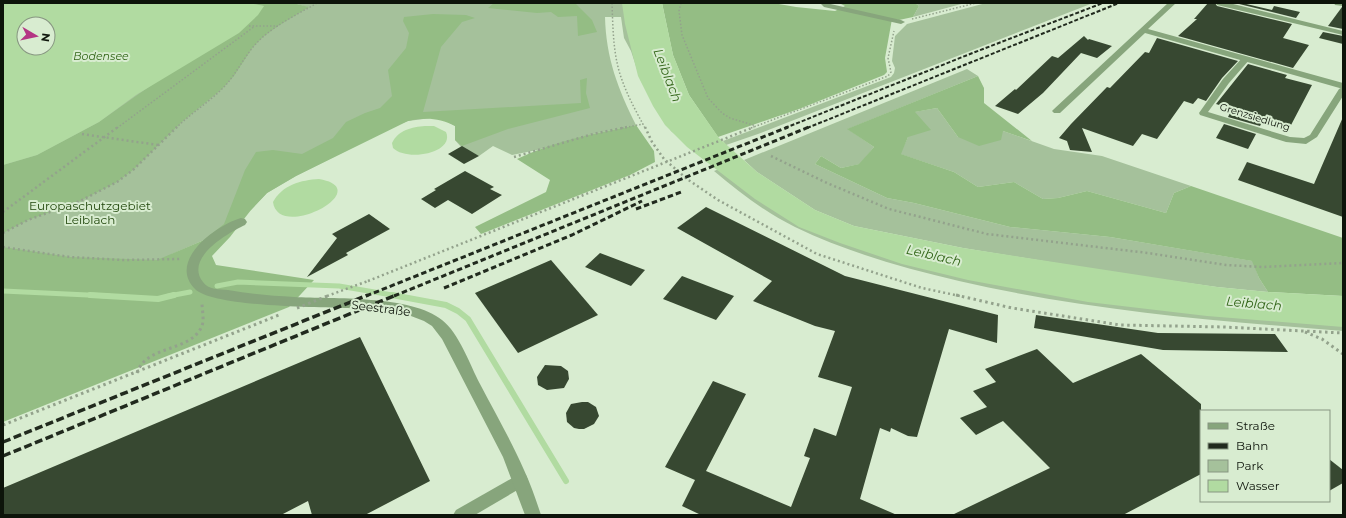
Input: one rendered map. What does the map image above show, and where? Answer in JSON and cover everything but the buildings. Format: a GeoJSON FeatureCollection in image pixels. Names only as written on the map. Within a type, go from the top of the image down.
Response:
{"type":"FeatureCollection","features":[{"type":"Feature","properties":{"kind":"street"},"geometry":{"type":"LineString","coordinates":[[1057,111],[1172,3]]}},
{"type":"Feature","properties":{"kind":"street"},"geometry":{"type":"LineString","coordinates":[[1220,3],[1343,33]]}},
{"type":"Feature","properties":{"kind":"street"},"geometry":{"type":"LineString","coordinates":[[1338,3],[1343,4]]}},
{"type":"Feature","properties":{"kind":"street"},"geometry":{"type":"LineString","coordinates":[[1143,30],[1343,86]]}},
{"type":"Feature","properties":{"kind":"street"},"geometry":{"type":"LineString","coordinates":[[208,291],[198,285],[193,274],[192,267],[195,259],[200,250],[214,237],[241,222]]}},
{"type":"Feature","properties":{"kind":"street","name":"Seestraße"},"geometry":{"type":"LineString","coordinates":[[208,291],[231,296],[264,300],[328,302],[405,309],[422,315],[438,324],[456,350],[521,480],[533,515]]}},
{"type":"Feature","properties":{"kind":"lane"},"geometry":{"type":"LineString","coordinates":[[823,3],[824,5],[901,22]]}},
{"type":"Feature","properties":{"kind":"lane","name":"Grenzsiedlung"},"geometry":{"type":"LineString","coordinates":[[1246,59],[1226,81],[1203,113],[1284,138],[1306,141],[1313,137],[1343,90]]}},
{"type":"Feature","properties":{"kind":"lane"},"geometry":{"type":"LineString","coordinates":[[461,515],[521,480]]}},
{"type":"Feature","properties":{"kind":"path"},"geometry":{"type":"LineString","coordinates":[[3,233],[28,220],[102,191],[118,182],[133,170],[182,121],[222,89],[234,76],[253,47],[278,26],[317,3]]}},
{"type":"Feature","properties":{"kind":"path"},"geometry":{"type":"LineString","coordinates":[[612,3],[613,37],[618,68],[628,96],[652,142],[666,161],[687,179],[718,200],[817,254],[922,288],[1012,308],[1120,325],[1224,327],[1343,333]]}},
{"type":"Feature","properties":{"kind":"path"},"geometry":{"type":"LineString","coordinates":[[680,3],[679,11],[682,35],[708,98],[722,113],[730,118],[756,126]]}},
{"type":"Feature","properties":{"kind":"path"},"geometry":{"type":"LineString","coordinates":[[290,311],[568,202],[731,135],[888,76],[891,72],[888,58],[892,35],[901,22],[976,3]]}},
{"type":"Feature","properties":{"kind":"path"},"geometry":{"type":"LineString","coordinates":[[249,26],[278,26]]}},
{"type":"Feature","properties":{"kind":"path"},"geometry":{"type":"LineString","coordinates":[[3,212],[255,26]]}},
{"type":"Feature","properties":{"kind":"path"},"geometry":{"type":"LineString","coordinates":[[514,157],[593,134],[643,124]]}},
{"type":"Feature","properties":{"kind":"path"},"geometry":{"type":"LineString","coordinates":[[82,134],[158,145]]}},
{"type":"Feature","properties":{"kind":"path"},"geometry":{"type":"LineString","coordinates":[[771,156],[827,183],[889,209],[987,234],[1148,253],[1226,265],[1262,267],[1343,263]]}},
{"type":"Feature","properties":{"kind":"path"},"geometry":{"type":"LineString","coordinates":[[3,247],[70,258],[157,260],[195,259]]}},
{"type":"Feature","properties":{"kind":"path"},"geometry":{"type":"LineString","coordinates":[[137,373],[139,365],[146,360],[185,341],[199,331],[202,321],[202,297],[208,291]]}},
{"type":"Feature","properties":{"kind":"path"},"geometry":{"type":"LineString","coordinates":[[3,425],[137,373],[282,314]]}},
{"type":"Feature","properties":{"kind":"path"},"geometry":{"type":"LineString","coordinates":[[1303,331],[1322,339],[1343,354]]}},
{"type":"Feature","properties":{"kind":"green space","name":"Europaschutzgebiet Leiblach"},"geometry":{"type":"Polygon","coordinates":[[[206,3],[285,3],[307,7],[293,3],[645,3],[654,45],[728,160],[853,234],[1343,307],[1343,331],[1150,313],[1054,300],[917,271],[855,252],[815,236],[784,221],[753,202],[714,171],[719,169],[671,131],[641,81],[631,51],[624,38],[621,17],[605,17],[608,46],[614,73],[636,125],[593,134],[537,150],[512,155],[493,146],[479,156],[462,148],[455,140],[455,126],[444,120],[431,118],[408,121],[397,125],[296,176],[267,193],[251,210],[204,240],[172,254],[3,410],[3,158],[206,3]]]}},
{"type":"Feature","properties":{"kind":"green space"},"geometry":{"type":"Polygon","coordinates":[[[915,3],[965,3],[913,17],[919,6],[915,3]]]}},
{"type":"Feature","properties":{"kind":"green space"},"geometry":{"type":"Polygon","coordinates":[[[986,3],[1093,3],[758,134],[726,145],[723,141],[891,77],[895,68],[892,61],[895,36],[907,24],[986,3]]]}},
{"type":"Feature","properties":{"kind":"green space"},"geometry":{"type":"Polygon","coordinates":[[[967,69],[978,76],[848,129],[874,147],[860,164],[841,168],[821,156],[815,164],[887,198],[914,203],[1010,227],[1110,237],[1253,261],[1259,278],[1268,292],[1217,287],[1123,274],[963,248],[854,226],[815,210],[757,172],[744,160],[967,69]]]}},
{"type":"Feature","properties":{"kind":"green space"},"geometry":{"type":"Polygon","coordinates":[[[937,108],[958,137],[1003,131],[1054,149],[1102,156],[1191,186],[1174,193],[1166,213],[1087,191],[1058,198],[1043,199],[1014,182],[978,187],[954,172],[900,154],[908,137],[914,112],[937,108]]]}},
{"type":"Feature","properties":{"kind":"shaded area"},"geometry":{"type":"Polygon","coordinates":[[[249,3],[293,3],[309,7],[263,37],[253,47],[234,76],[222,89],[183,121],[133,170],[117,182],[80,201],[28,220],[3,233],[3,165],[37,155],[99,122],[264,6],[249,3]]]}},
{"type":"Feature","properties":{"kind":"shaded area"},"geometry":{"type":"Polygon","coordinates":[[[494,3],[575,3],[592,20],[597,32],[578,36],[577,16],[558,17],[551,12],[537,13],[488,8],[494,3]]]}},
{"type":"Feature","properties":{"kind":"shaded area"},"geometry":{"type":"Polygon","coordinates":[[[662,3],[773,3],[835,11],[845,6],[839,3],[915,3],[919,6],[913,17],[899,20],[892,19],[885,58],[887,72],[884,75],[799,109],[718,137],[689,95],[673,55],[662,3]]]}},
{"type":"Feature","properties":{"kind":"shaded area"},"geometry":{"type":"Polygon","coordinates":[[[433,14],[466,15],[475,18],[462,22],[441,47],[423,112],[581,103],[580,80],[587,78],[586,93],[590,108],[508,129],[462,146],[455,140],[455,126],[449,123],[432,119],[408,121],[296,176],[267,193],[212,256],[216,265],[314,280],[289,307],[3,422],[3,247],[70,257],[157,260],[204,240],[224,224],[245,170],[256,152],[273,150],[302,154],[333,138],[346,122],[380,108],[392,96],[388,70],[406,48],[409,33],[403,21],[404,17],[433,14]]]}},
{"type":"Feature","properties":{"kind":"shaded area"},"geometry":{"type":"Polygon","coordinates":[[[978,76],[984,88],[984,103],[1032,141],[1003,131],[1001,140],[979,146],[958,137],[937,108],[915,112],[931,130],[908,137],[901,154],[954,172],[978,187],[1014,182],[1043,199],[1058,198],[1087,191],[1166,213],[1174,193],[1191,186],[1343,238],[1343,296],[1268,292],[1259,278],[1252,261],[1110,237],[1010,227],[914,203],[887,198],[815,164],[821,156],[841,168],[859,164],[874,147],[847,129],[978,76]]]}},
{"type":"Feature","properties":{"kind":"shaded area"},"geometry":{"type":"Polygon","coordinates":[[[636,125],[654,151],[655,162],[630,175],[481,234],[475,227],[546,192],[550,180],[517,159],[560,142],[636,125]]]}},
{"type":"Feature","properties":{"kind":"water","name":"Bodensee"},"geometry":{"type":"Polygon","coordinates":[[[3,3],[249,3],[264,6],[258,15],[239,33],[136,95],[99,122],[37,155],[3,165],[3,3]]]}},
{"type":"Feature","properties":{"kind":"water","name":"Leiblach"},"geometry":{"type":"Polygon","coordinates":[[[622,3],[662,3],[673,55],[689,95],[719,138],[757,172],[815,210],[854,226],[963,248],[1217,287],[1268,292],[1343,296],[1343,327],[1207,316],[1088,302],[968,280],[902,264],[799,227],[755,199],[687,147],[665,125],[653,106],[638,76],[625,24],[622,3]]]}},
{"type":"Feature","properties":{"kind":"water"},"geometry":{"type":"Polygon","coordinates":[[[434,126],[446,132],[447,139],[437,150],[418,155],[400,152],[393,148],[392,143],[402,132],[410,128],[434,126]]]}},
{"type":"Feature","properties":{"kind":"water"},"geometry":{"type":"Polygon","coordinates":[[[319,179],[334,184],[337,192],[332,201],[320,209],[305,215],[291,217],[279,213],[273,202],[281,191],[299,182],[319,179]]]}},
{"type":"Feature","properties":{"kind":"waterway"},"geometry":{"type":"LineString","coordinates":[[217,286],[238,282],[339,286],[398,296]]}},
{"type":"Feature","properties":{"kind":"waterway"},"geometry":{"type":"LineString","coordinates":[[3,291],[99,296]]}},
{"type":"Feature","properties":{"kind":"waterway"},"geometry":{"type":"LineString","coordinates":[[173,295],[190,292]]}},
{"type":"Feature","properties":{"kind":"waterway"},"geometry":{"type":"LineString","coordinates":[[90,295],[99,296]]}},
{"type":"Feature","properties":{"kind":"waterway"},"geometry":{"type":"LineString","coordinates":[[99,296],[158,299],[173,295]]}},
{"type":"Feature","properties":{"kind":"waterway"},"geometry":{"type":"LineString","coordinates":[[169,296],[173,295]]}},
{"type":"Feature","properties":{"kind":"waterway"},"geometry":{"type":"LineString","coordinates":[[392,295],[446,305],[458,311],[468,319],[566,481]]}},
{"type":"Feature","properties":{"kind":"waterway"},"geometry":{"type":"LineString","coordinates":[[99,296],[109,296]]}},
{"type":"Feature","properties":{"kind":"railway"},"geometry":{"type":"LineString","coordinates":[[785,128],[1103,3]]}},
{"type":"Feature","properties":{"kind":"railway"},"geometry":{"type":"LineString","coordinates":[[807,128],[1119,3]]}},
{"type":"Feature","properties":{"kind":"railway"},"geometry":{"type":"LineString","coordinates":[[366,296],[788,127]]}},
{"type":"Feature","properties":{"kind":"railway"},"geometry":{"type":"LineString","coordinates":[[394,296],[809,127]]}},
{"type":"Feature","properties":{"kind":"railway"},"geometry":{"type":"LineString","coordinates":[[636,209],[681,192]]}},
{"type":"Feature","properties":{"kind":"railway"},"geometry":{"type":"LineString","coordinates":[[444,288],[572,235],[642,201]]}},
{"type":"Feature","properties":{"kind":"railway"},"geometry":{"type":"LineString","coordinates":[[3,442],[368,295]]}},
{"type":"Feature","properties":{"kind":"railway"},"geometry":{"type":"LineString","coordinates":[[3,456],[396,295]]}}]}
